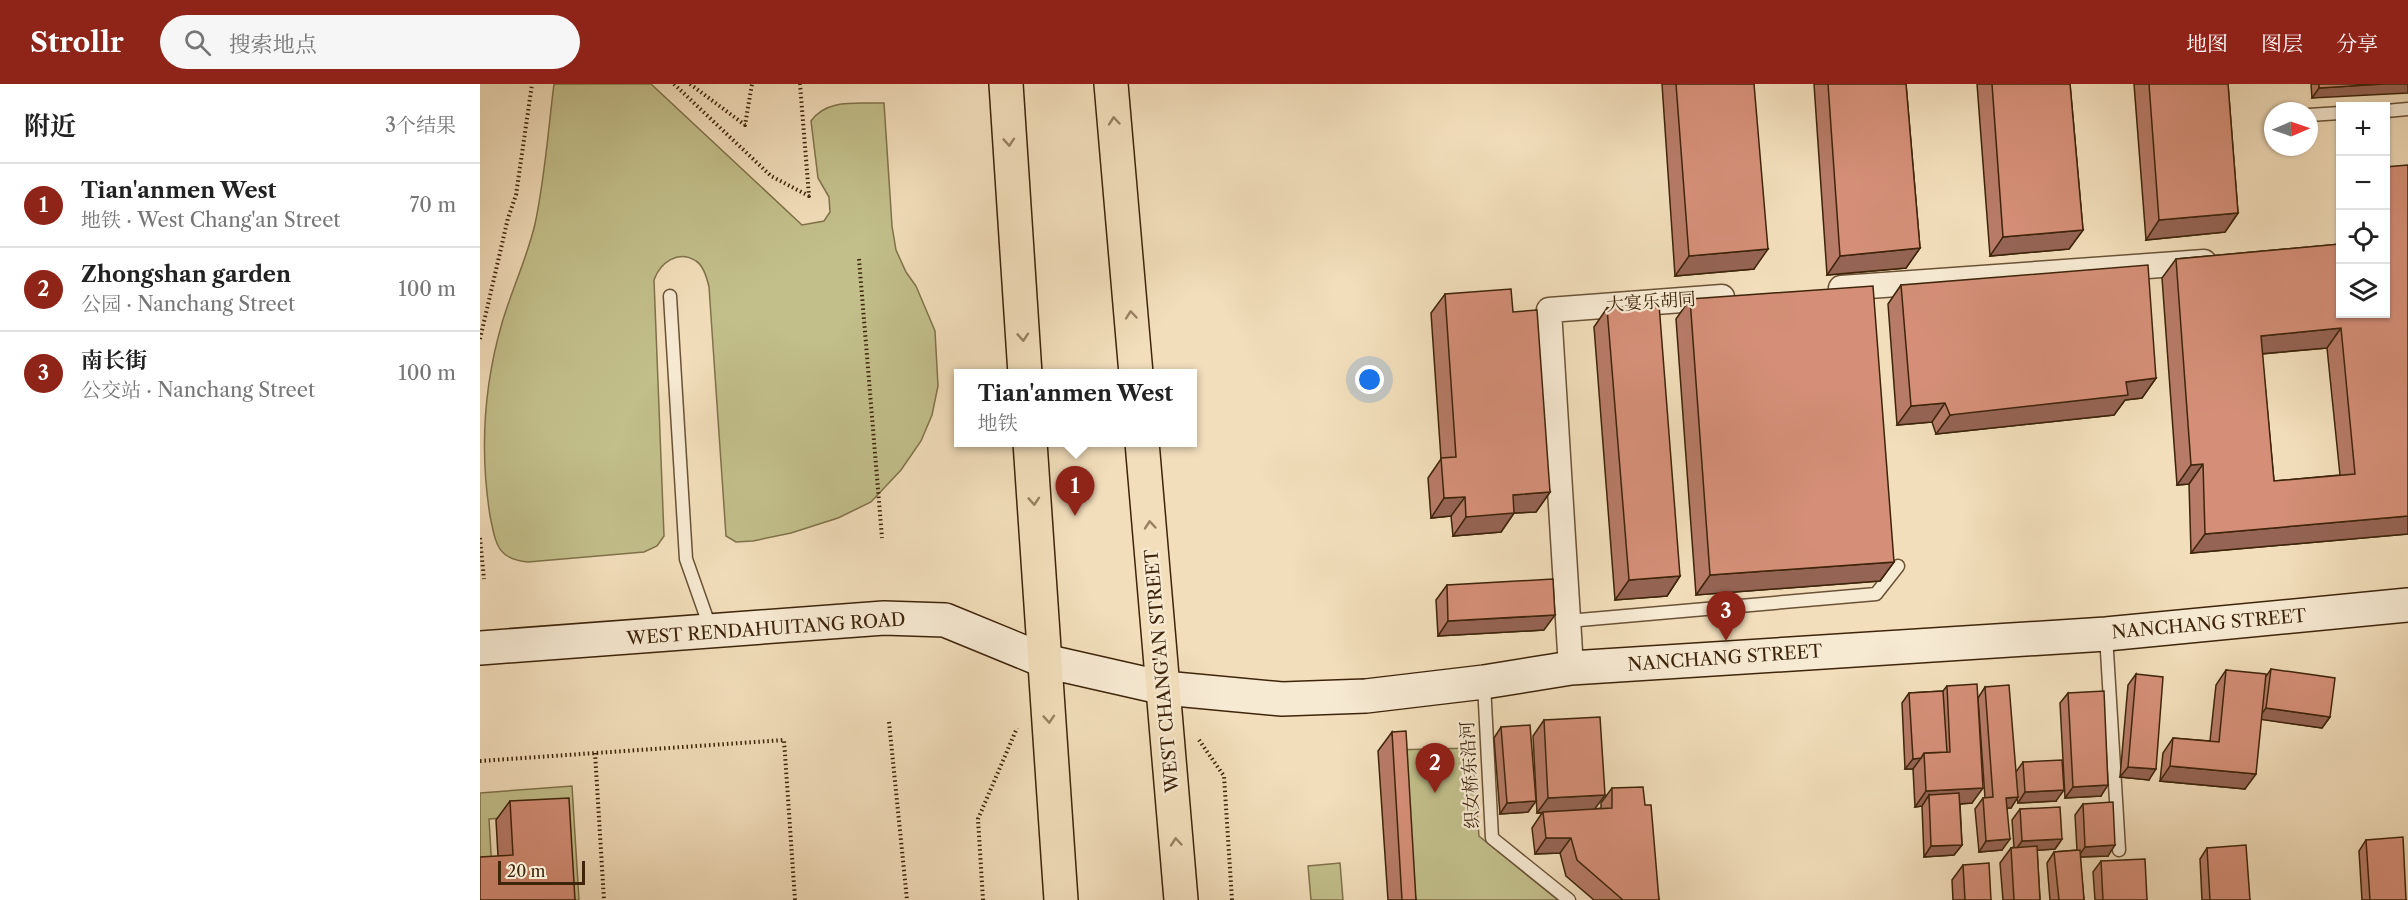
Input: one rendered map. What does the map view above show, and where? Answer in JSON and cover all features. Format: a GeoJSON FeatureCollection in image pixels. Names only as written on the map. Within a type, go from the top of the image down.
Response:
{"type":"FeatureCollection","features":[{"type":"Feature","properties":{"kind":"highway"},"geometry":{"type":"LineString","coordinates":[[1006,84],[1025,369]]}},
{"type":"Feature","properties":{"kind":"highway"},"geometry":{"type":"LineString","coordinates":[[1111,84],[1136,369]]}},
{"type":"Feature","properties":{"kind":"highway"},"geometry":{"type":"LineString","coordinates":[[1030,447],[1061,900]]}},
{"type":"Feature","properties":{"kind":"highway","name":"WEST CHANG'AN STREET"},"geometry":{"type":"LineString","coordinates":[[1142,447],[1181,900]]}},
{"type":"Feature","properties":{"kind":"street"},"geometry":{"type":"LineString","coordinates":[[1823,290],[2231,260]]}},
{"type":"Feature","properties":{"kind":"street","name":"大宴乐胡同"},"geometry":{"type":"LineString","coordinates":[[1571,668],[1549,310],[1740,296]]}},
{"type":"Feature","properties":{"kind":"street","name":"NANCHANG STREET"},"geometry":{"type":"LineString","coordinates":[[1045,661],[1164,688],[1282,699],[1366,696],[1484,682],[1571,668],[2106,634],[2408,605]]}},
{"type":"Feature","properties":{"kind":"street","name":"WEST RENDAHUITANG ROAD"},"geometry":{"type":"LineString","coordinates":[[480,648],[884,618],[945,620],[1045,661]]}},
{"type":"Feature","properties":{"kind":"lane"},"geometry":{"type":"LineString","coordinates":[[2390,111],[2408,110]]}},
{"type":"Feature","properties":{"kind":"lane"},"geometry":{"type":"LineString","coordinates":[[2318,114],[2336,113]]}},
{"type":"Feature","properties":{"kind":"lane"},"geometry":{"type":"LineString","coordinates":[[670,296],[686,559],[711,632]]}},
{"type":"Feature","properties":{"kind":"lane"},"geometry":{"type":"LineString","coordinates":[[1568,621],[1876,594],[1898,566]]}},
{"type":"Feature","properties":{"kind":"lane"},"geometry":{"type":"LineString","coordinates":[[2106,634],[2119,850]]}},
{"type":"Feature","properties":{"kind":"lane","name":"织女桥东沿河"},"geometry":{"type":"LineString","coordinates":[[1484,682],[1492,838],[1569,900]]}},
{"type":"Feature","properties":{"kind":"path"},"geometry":{"type":"LineString","coordinates":[[480,339],[508,219],[516,195],[532,84]]}},
{"type":"Feature","properties":{"kind":"path"},"geometry":{"type":"LineString","coordinates":[[674,84],[771,176],[809,196],[800,84]]}},
{"type":"Feature","properties":{"kind":"path"},"geometry":{"type":"LineString","coordinates":[[690,84],[745,125],[752,84]]}},
{"type":"Feature","properties":{"kind":"path"},"geometry":{"type":"LineString","coordinates":[[859,259],[882,538]]}},
{"type":"Feature","properties":{"kind":"path"},"geometry":{"type":"LineString","coordinates":[[480,538],[484,579]]}},
{"type":"Feature","properties":{"kind":"path"},"geometry":{"type":"LineString","coordinates":[[889,722],[907,900]]}},
{"type":"Feature","properties":{"kind":"path"},"geometry":{"type":"LineString","coordinates":[[983,900],[978,819],[1018,724]]}},
{"type":"Feature","properties":{"kind":"path"},"geometry":{"type":"LineString","coordinates":[[1197,737],[1224,776],[1232,900]]}},
{"type":"Feature","properties":{"kind":"path"},"geometry":{"type":"LineString","coordinates":[[480,761],[784,740],[795,900]]}},
{"type":"Feature","properties":{"kind":"path"},"geometry":{"type":"LineString","coordinates":[[595,753],[604,900]]}},
{"type":"Feature","properties":{"kind":"shaded area"},"geometry":{"type":"Polygon","coordinates":[[[554,84],[651,84],[802,225],[824,221],[830,212],[829,197],[818,178],[811,121],[834,105],[884,103],[892,226],[896,250],[906,272],[916,286],[935,331],[938,386],[932,415],[921,441],[901,470],[871,502],[838,518],[791,533],[736,542],[726,536],[709,287],[705,272],[699,263],[689,258],[676,257],[665,263],[654,280],[664,536],[657,546],[644,552],[528,562],[509,557],[499,548],[490,516],[485,468],[488,394],[502,323],[535,224],[554,84]]]}},
{"type":"Feature","properties":{"kind":"shaded area"},"geometry":{"type":"Polygon","coordinates":[[[1472,748],[1479,836],[1558,900],[1402,900],[1392,750],[1472,748]]]}},
{"type":"Feature","properties":{"kind":"shaded area"},"geometry":{"type":"Polygon","coordinates":[[[572,786],[579,900],[566,900],[560,814],[489,819],[492,870],[480,871],[480,793],[572,786]]]}},
{"type":"Feature","properties":{"kind":"shaded area"},"geometry":{"type":"Polygon","coordinates":[[[1340,863],[1343,900],[1311,900],[1308,866],[1340,863]]]}},
{"type":"Feature","properties":{"kind":"building"},"geometry":{"type":"Polygon","coordinates":[[[1676,84],[1754,84],[1768,249],[1689,256],[1676,84]]]}},
{"type":"Feature","properties":{"kind":"building"},"geometry":{"type":"Polygon","coordinates":[[[1828,84],[1906,84],[1920,248],[1840,256],[1828,84]]]}},
{"type":"Feature","properties":{"kind":"building"},"geometry":{"type":"Polygon","coordinates":[[[1992,84],[2070,84],[2083,230],[2003,237],[1992,84]]]}},
{"type":"Feature","properties":{"kind":"building"},"geometry":{"type":"Polygon","coordinates":[[[2149,84],[2228,84],[2238,213],[2159,220],[2149,84]]]}},
{"type":"Feature","properties":{"kind":"building"},"geometry":{"type":"Polygon","coordinates":[[[2319,84],[2382,84],[2319,88],[2319,84]]]}},
{"type":"Feature","properties":{"kind":"building"},"geometry":{"type":"Polygon","coordinates":[[[2408,165],[2408,516],[2205,534],[2203,464],[2191,465],[2176,259],[2336,244],[2336,318],[2390,318],[2390,167],[2408,165]],[[2341,328],[2261,336],[2274,481],[2355,474],[2341,328]]]}},
{"type":"Feature","properties":{"kind":"building"},"geometry":{"type":"Polygon","coordinates":[[[2148,265],[2156,378],[2126,382],[2128,395],[1950,415],[1945,403],[1911,406],[1901,285],[2148,265]]]}},
{"type":"Feature","properties":{"kind":"building"},"geometry":{"type":"Polygon","coordinates":[[[1873,286],[1894,562],[1710,575],[1690,299],[1873,286]]]}},
{"type":"Feature","properties":{"kind":"building"},"geometry":{"type":"Polygon","coordinates":[[[1511,289],[1513,312],[1537,310],[1550,492],[1513,495],[1514,513],[1466,517],[1465,497],[1444,498],[1441,458],[1456,457],[1445,294],[1511,289]]]}},
{"type":"Feature","properties":{"kind":"building"},"geometry":{"type":"Polygon","coordinates":[[[1659,304],[1680,576],[1629,580],[1607,308],[1659,304]]]}},
{"type":"Feature","properties":{"kind":"building"},"geometry":{"type":"Polygon","coordinates":[[[1553,579],[1555,615],[1448,621],[1447,585],[1553,579]]]}},
{"type":"Feature","properties":{"kind":"building"},"geometry":{"type":"Polygon","coordinates":[[[2271,669],[2335,678],[2330,717],[2266,708],[2271,669]]]}},
{"type":"Feature","properties":{"kind":"building"},"geometry":{"type":"Polygon","coordinates":[[[2226,670],[2266,674],[2256,774],[2170,766],[2173,738],[2219,742],[2226,670]]]}},
{"type":"Feature","properties":{"kind":"building"},"geometry":{"type":"Polygon","coordinates":[[[2136,674],[2163,677],[2156,769],[2128,767],[2136,674]]]}},
{"type":"Feature","properties":{"kind":"building"},"geometry":{"type":"Polygon","coordinates":[[[1977,684],[1983,788],[1926,791],[1924,753],[1950,752],[1947,686],[1977,684]]]}},
{"type":"Feature","properties":{"kind":"building"},"geometry":{"type":"Polygon","coordinates":[[[2009,685],[2018,797],[2006,798],[2010,839],[1986,841],[1983,798],[1993,797],[1985,687],[2009,685]]]}},
{"type":"Feature","properties":{"kind":"building"},"geometry":{"type":"Polygon","coordinates":[[[1943,691],[1947,752],[1924,753],[1921,758],[1913,759],[1909,693],[1943,691]]]}},
{"type":"Feature","properties":{"kind":"building"},"geometry":{"type":"Polygon","coordinates":[[[2104,691],[2108,785],[2073,787],[2068,693],[2104,691]]]}},
{"type":"Feature","properties":{"kind":"building"},"geometry":{"type":"Polygon","coordinates":[[[1600,717],[1605,795],[1548,798],[1544,720],[1600,717]]]}},
{"type":"Feature","properties":{"kind":"building"},"geometry":{"type":"Polygon","coordinates":[[[1530,725],[1536,801],[1507,803],[1501,727],[1530,725]]]}},
{"type":"Feature","properties":{"kind":"building"},"geometry":{"type":"Polygon","coordinates":[[[1406,731],[1416,900],[1402,900],[1392,732],[1406,731]]]}},
{"type":"Feature","properties":{"kind":"building"},"geometry":{"type":"Polygon","coordinates":[[[2062,760],[2064,790],[2025,792],[2023,762],[2062,760]]]}},
{"type":"Feature","properties":{"kind":"building"},"geometry":{"type":"Polygon","coordinates":[[[1643,787],[1645,805],[1651,805],[1659,900],[1623,900],[1577,860],[1571,838],[1546,838],[1543,812],[1612,808],[1612,788],[1643,787]]]}},
{"type":"Feature","properties":{"kind":"building"},"geometry":{"type":"Polygon","coordinates":[[[1959,793],[1962,845],[1931,846],[1929,795],[1959,793]]]}},
{"type":"Feature","properties":{"kind":"building"},"geometry":{"type":"Polygon","coordinates":[[[569,798],[575,900],[480,900],[480,857],[513,855],[510,801],[569,798]]]}},
{"type":"Feature","properties":{"kind":"building"},"geometry":{"type":"Polygon","coordinates":[[[2113,802],[2115,845],[2085,847],[2083,804],[2113,802]]]}},
{"type":"Feature","properties":{"kind":"building"},"geometry":{"type":"Polygon","coordinates":[[[2060,807],[2062,839],[2022,841],[2020,809],[2060,807]]]}},
{"type":"Feature","properties":{"kind":"building"},"geometry":{"type":"Polygon","coordinates":[[[2403,837],[2406,900],[2370,900],[2366,840],[2403,837]]]}},
{"type":"Feature","properties":{"kind":"building"},"geometry":{"type":"Polygon","coordinates":[[[2246,845],[2250,900],[2210,900],[2207,848],[2246,845]]]}},
{"type":"Feature","properties":{"kind":"building"},"geometry":{"type":"Polygon","coordinates":[[[2037,846],[2040,900],[2014,900],[2011,848],[2037,846]]]}},
{"type":"Feature","properties":{"kind":"building"},"geometry":{"type":"Polygon","coordinates":[[[2080,850],[2084,900],[2059,900],[2054,852],[2080,850]]]}},
{"type":"Feature","properties":{"kind":"building"},"geometry":{"type":"Polygon","coordinates":[[[2145,859],[2147,900],[2103,900],[2101,861],[2145,859]]]}},
{"type":"Feature","properties":{"kind":"building"},"geometry":{"type":"Polygon","coordinates":[[[1989,863],[1991,900],[1965,900],[1963,865],[1989,863]]]}},
{"type":"Feature","properties":{"kind":"place","name":"Tian'anmen West"},"geometry":{"type":"Point","coordinates":[1075,516]}},
{"type":"Feature","properties":{"kind":"place","name":"南长街"},"geometry":{"type":"Point","coordinates":[1726,641]}},
{"type":"Feature","properties":{"kind":"place","name":"Zhongshan garden"},"geometry":{"type":"Point","coordinates":[1435,793]}}]}
